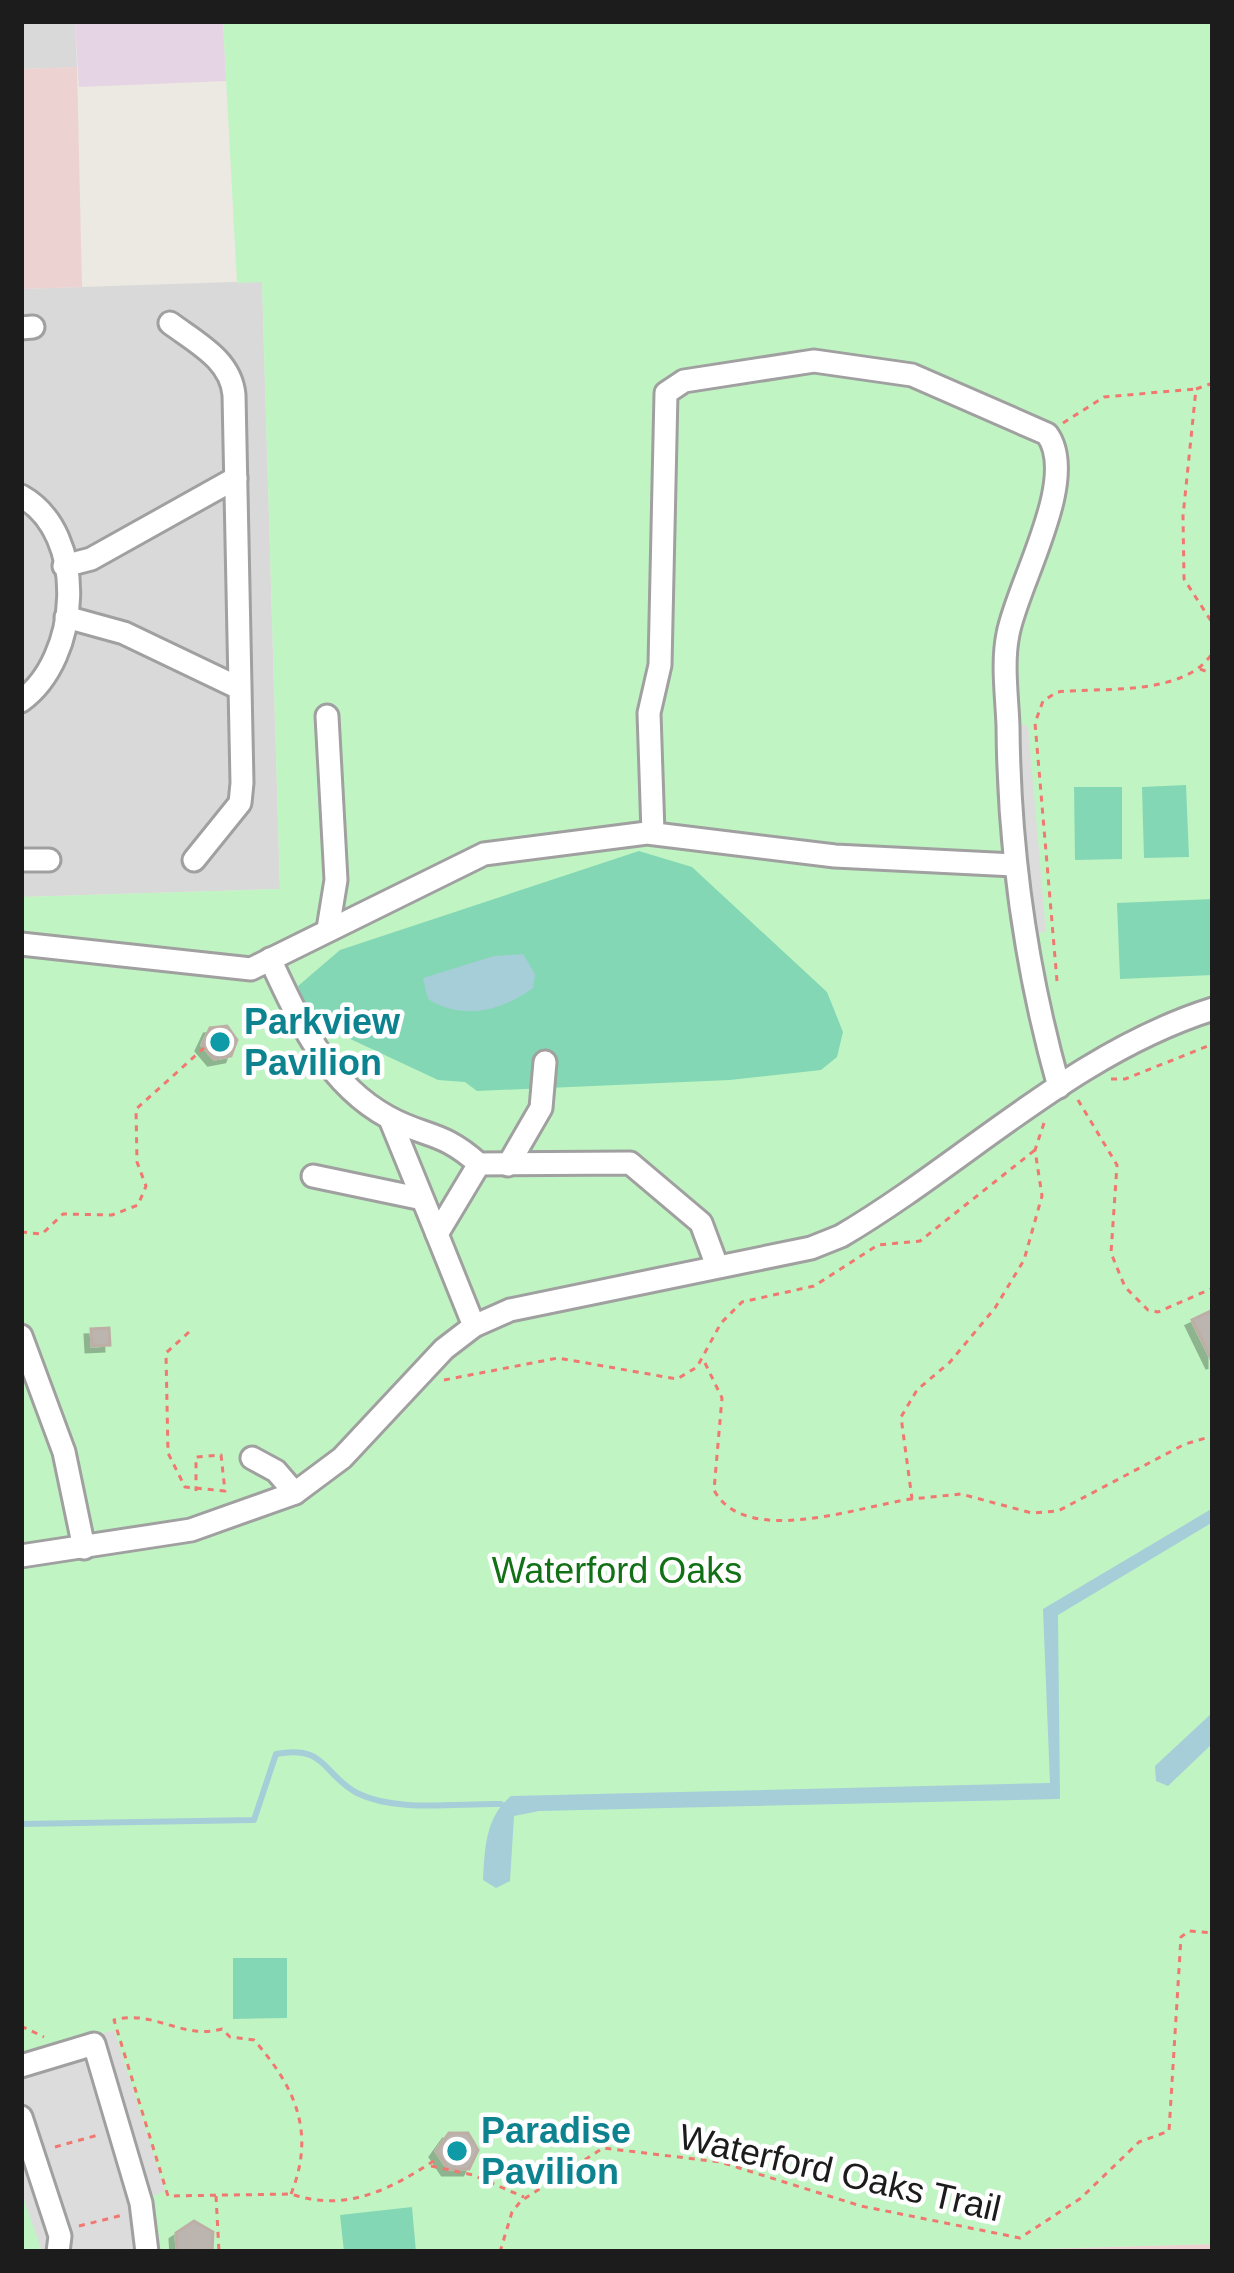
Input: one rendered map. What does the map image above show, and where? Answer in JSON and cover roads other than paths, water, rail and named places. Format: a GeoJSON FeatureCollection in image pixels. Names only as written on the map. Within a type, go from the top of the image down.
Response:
{"type":"FeatureCollection","features":[{"type":"Feature","properties":{"kind":"street"},"geometry":{"type":"LineString","coordinates":[[170,323],[232,376],[240,803],[194,860]]}},
{"type":"Feature","properties":{"kind":"street"},"geometry":{"type":"LineString","coordinates":[[653,833],[649,713],[660,665],[667,393],[684,381],[814,361],[912,375],[1047,434],[1058,476],[1007,636],[1014,866],[1034,1005],[1066,1090]]}},
{"type":"Feature","properties":{"kind":"street"},"geometry":{"type":"LineString","coordinates":[[64,566],[91,559],[236,478]]}},
{"type":"Feature","properties":{"kind":"street"},"geometry":{"type":"LineString","coordinates":[[21,496],[35,504],[56,532],[64,566],[66,617],[62,651],[48,675],[21,701]]}},
{"type":"Feature","properties":{"kind":"street"},"geometry":{"type":"LineString","coordinates":[[66,617],[157,646],[239,688]]}},
{"type":"Feature","properties":{"kind":"street"},"geometry":{"type":"LineString","coordinates":[[327,716],[336,880],[328,929]]}},
{"type":"Feature","properties":{"kind":"street"},"geometry":{"type":"LineString","coordinates":[[21,944],[250,969],[484,854],[653,833],[835,856],[1014,866]]}},
{"type":"Feature","properties":{"kind":"street"},"geometry":{"type":"LineString","coordinates":[[21,860],[49,860]]}},
{"type":"Feature","properties":{"kind":"street"},"geometry":{"type":"LineString","coordinates":[[270,959],[306,1035],[353,1094],[390,1119],[449,1138],[479,1164],[630,1163],[701,1222],[717,1266]]}},
{"type":"Feature","properties":{"kind":"street"},"geometry":{"type":"LineString","coordinates":[[21,1556],[191,1530],[295,1493],[342,1458],[444,1349],[474,1326],[538,1301],[811,1248],[841,1236],[1144,1036],[1213,1009]]}},
{"type":"Feature","properties":{"kind":"street"},"geometry":{"type":"LineString","coordinates":[[508,1165],[541,1108],[545,1062]]}},
{"type":"Feature","properties":{"kind":"street"},"geometry":{"type":"LineString","coordinates":[[390,1119],[418,1198],[474,1326]]}},
{"type":"Feature","properties":{"kind":"street"},"geometry":{"type":"LineString","coordinates":[[437,1234],[479,1164]]}},
{"type":"Feature","properties":{"kind":"street"},"geometry":{"type":"LineString","coordinates":[[313,1175],[418,1198]]}},
{"type":"Feature","properties":{"kind":"street"},"geometry":{"type":"LineString","coordinates":[[21,1336],[64,1452],[85,1548]]}},
{"type":"Feature","properties":{"kind":"street"},"geometry":{"type":"LineString","coordinates":[[252,1458],[276,1471],[295,1493]]}},
{"type":"Feature","properties":{"kind":"street"},"geometry":{"type":"LineString","coordinates":[[21,2066],[94,2044],[142,2209],[146,2252]]}},
{"type":"Feature","properties":{"kind":"street"},"geometry":{"type":"LineString","coordinates":[[21,2117],[58,2242]]}},
{"type":"Feature","properties":{"kind":"water"},"geometry":{"type":"Polygon","coordinates":[[[523,954],[535,974],[533,988],[508,1003],[468,1011],[428,999],[423,978],[494,956],[523,954]]]}},
{"type":"Feature","properties":{"kind":"water"},"geometry":{"type":"Polygon","coordinates":[[[1213,1508],[1213,1522],[1058,1615],[1060,1799],[539,1811],[514,1816],[510,1881],[496,1888],[483,1880],[491,1824],[511,1796],[1050,1783],[1043,1609],[1213,1508]]]}},
{"type":"Feature","properties":{"kind":"water"},"geometry":{"type":"Polygon","coordinates":[[[1213,1712],[1213,1743],[1168,1786],[1156,1781],[1155,1766],[1213,1712]]]}},
{"type":"Feature","properties":{"kind":"waterway"},"geometry":{"type":"LineString","coordinates":[[21,1824],[254,1820],[276,1754],[293,1752],[315,1757],[346,1786],[373,1799],[409,1805],[501,1804]]}},
{"type":"Feature","properties":{"kind":"place","name":"Parkview Pavilion"},"geometry":{"type":"Point","coordinates":[220,1042]}},
{"type":"Feature","properties":{"kind":"place","name":"Paradise Pavilion"},"geometry":{"type":"Point","coordinates":[457,2151]}},
{"type":"Feature","properties":{"kind":"park label","name":"Waterford Oaks"},"geometry":{"type":"Point","coordinates":[617,1570]}}]}
